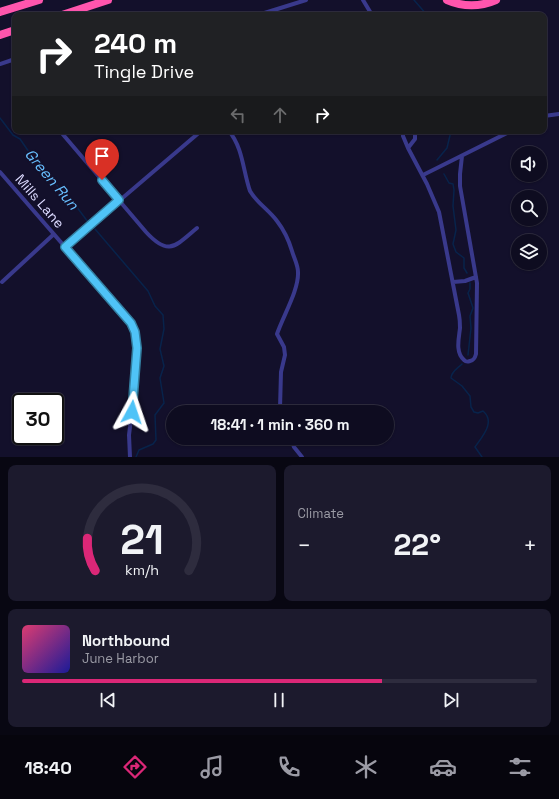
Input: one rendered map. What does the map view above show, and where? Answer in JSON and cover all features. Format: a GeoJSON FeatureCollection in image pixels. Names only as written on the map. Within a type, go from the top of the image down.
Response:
{"type":"FeatureCollection","features":[{"type":"Feature","properties":{"kind":"highway"},"geometry":{"type":"LineString","coordinates":[[0,12],[39,0]]}},
{"type":"Feature","properties":{"kind":"highway"},"geometry":{"type":"LineString","coordinates":[[71,12],[108,0]]}},
{"type":"Feature","properties":{"kind":"highway"},"geometry":{"type":"LineString","coordinates":[[447,0],[469,6],[490,3],[496,0]]}},
{"type":"Feature","properties":{"kind":"highway"},"geometry":{"type":"LineString","coordinates":[[0,35],[12,31]]}},
{"type":"Feature","properties":{"kind":"street"},"geometry":{"type":"LineString","coordinates":[[268,12],[306,0]]}},
{"type":"Feature","properties":{"kind":"street"},"geometry":{"type":"LineString","coordinates":[[363,0],[370,12]]}},
{"type":"Feature","properties":{"kind":"street"},"geometry":{"type":"LineString","coordinates":[[0,64],[12,61]]}},
{"type":"Feature","properties":{"kind":"street"},"geometry":{"type":"LineString","coordinates":[[547,116],[559,114]]}},
{"type":"Feature","properties":{"kind":"street"},"geometry":{"type":"LineString","coordinates":[[63,134],[154,241],[162,246],[174,246],[197,228]]}},
{"type":"Feature","properties":{"kind":"street"},"geometry":{"type":"LineString","coordinates":[[65,247],[197,134]]}},
{"type":"Feature","properties":{"kind":"street"},"geometry":{"type":"LineString","coordinates":[[231,134],[239,148],[250,191],[269,211],[285,233],[291,247],[298,272],[297,284],[277,334],[284,347],[285,355],[281,372],[280,405]]}},
{"type":"Feature","properties":{"kind":"street"},"geometry":{"type":"LineString","coordinates":[[403,134],[408,148],[435,200],[439,212],[460,321],[459,352],[461,357],[468,362],[473,360],[476,354],[476,277],[460,186],[462,156]]}},
{"type":"Feature","properties":{"kind":"street"},"geometry":{"type":"LineString","coordinates":[[408,148],[415,138],[415,134]]}},
{"type":"Feature","properties":{"kind":"street"},"geometry":{"type":"LineString","coordinates":[[422,175],[505,134]]}},
{"type":"Feature","properties":{"kind":"street","name":"Mills Lane"},"geometry":{"type":"LineString","coordinates":[[0,172],[131,323],[135,332],[137,348],[129,435],[130,457]]}},
{"type":"Feature","properties":{"kind":"street"},"geometry":{"type":"LineString","coordinates":[[2,282],[54,234]]}},
{"type":"Feature","properties":{"kind":"street"},"geometry":{"type":"LineString","coordinates":[[453,282],[476,277]]}},
{"type":"Feature","properties":{"kind":"street"},"geometry":{"type":"LineString","coordinates":[[293,445],[302,457]]}},
{"type":"Feature","properties":{"kind":"waterway"},"geometry":{"type":"LineString","coordinates":[[414,0],[424,12]]}},
{"type":"Feature","properties":{"kind":"waterway","name":"Green Run"},"geometry":{"type":"LineString","coordinates":[[0,118],[12,134]]}},
{"type":"Feature","properties":{"kind":"waterway","name":"Green Run"},"geometry":{"type":"LineString","coordinates":[[12,134],[20,139],[62,192],[70,198],[88,222]]}},
{"type":"Feature","properties":{"kind":"waterway"},"geometry":{"type":"LineString","coordinates":[[437,160],[447,148],[450,134]]}},
{"type":"Feature","properties":{"kind":"waterway"},"geometry":{"type":"LineString","coordinates":[[444,174],[449,183],[453,184],[454,190],[453,206],[456,230],[453,244],[456,252],[464,258],[464,268],[467,273]]}},
{"type":"Feature","properties":{"kind":"waterway","name":"Green Run"},"geometry":{"type":"LineString","coordinates":[[95,229],[148,291],[155,306],[163,315],[164,329],[160,349],[164,366],[160,378],[164,403],[155,415],[156,440],[153,444],[139,450],[136,457]]}},
{"type":"Feature","properties":{"kind":"waterway"},"geometry":{"type":"LineString","coordinates":[[468,355],[471,328],[470,316],[473,308],[468,293],[470,283]]}},
{"type":"Feature","properties":{"kind":"waterway"},"geometry":{"type":"LineString","coordinates":[[462,364],[453,372],[451,378],[462,386],[470,396],[471,407],[474,412],[478,413],[483,411],[487,415],[488,425],[475,447],[482,457]]}},
{"type":"Feature","properties":{"kind":"route"},"geometry":{"type":"LineString","coordinates":[[102,180],[119,200],[65,247],[131,323],[135,332],[137,348],[132,412]]}}]}
